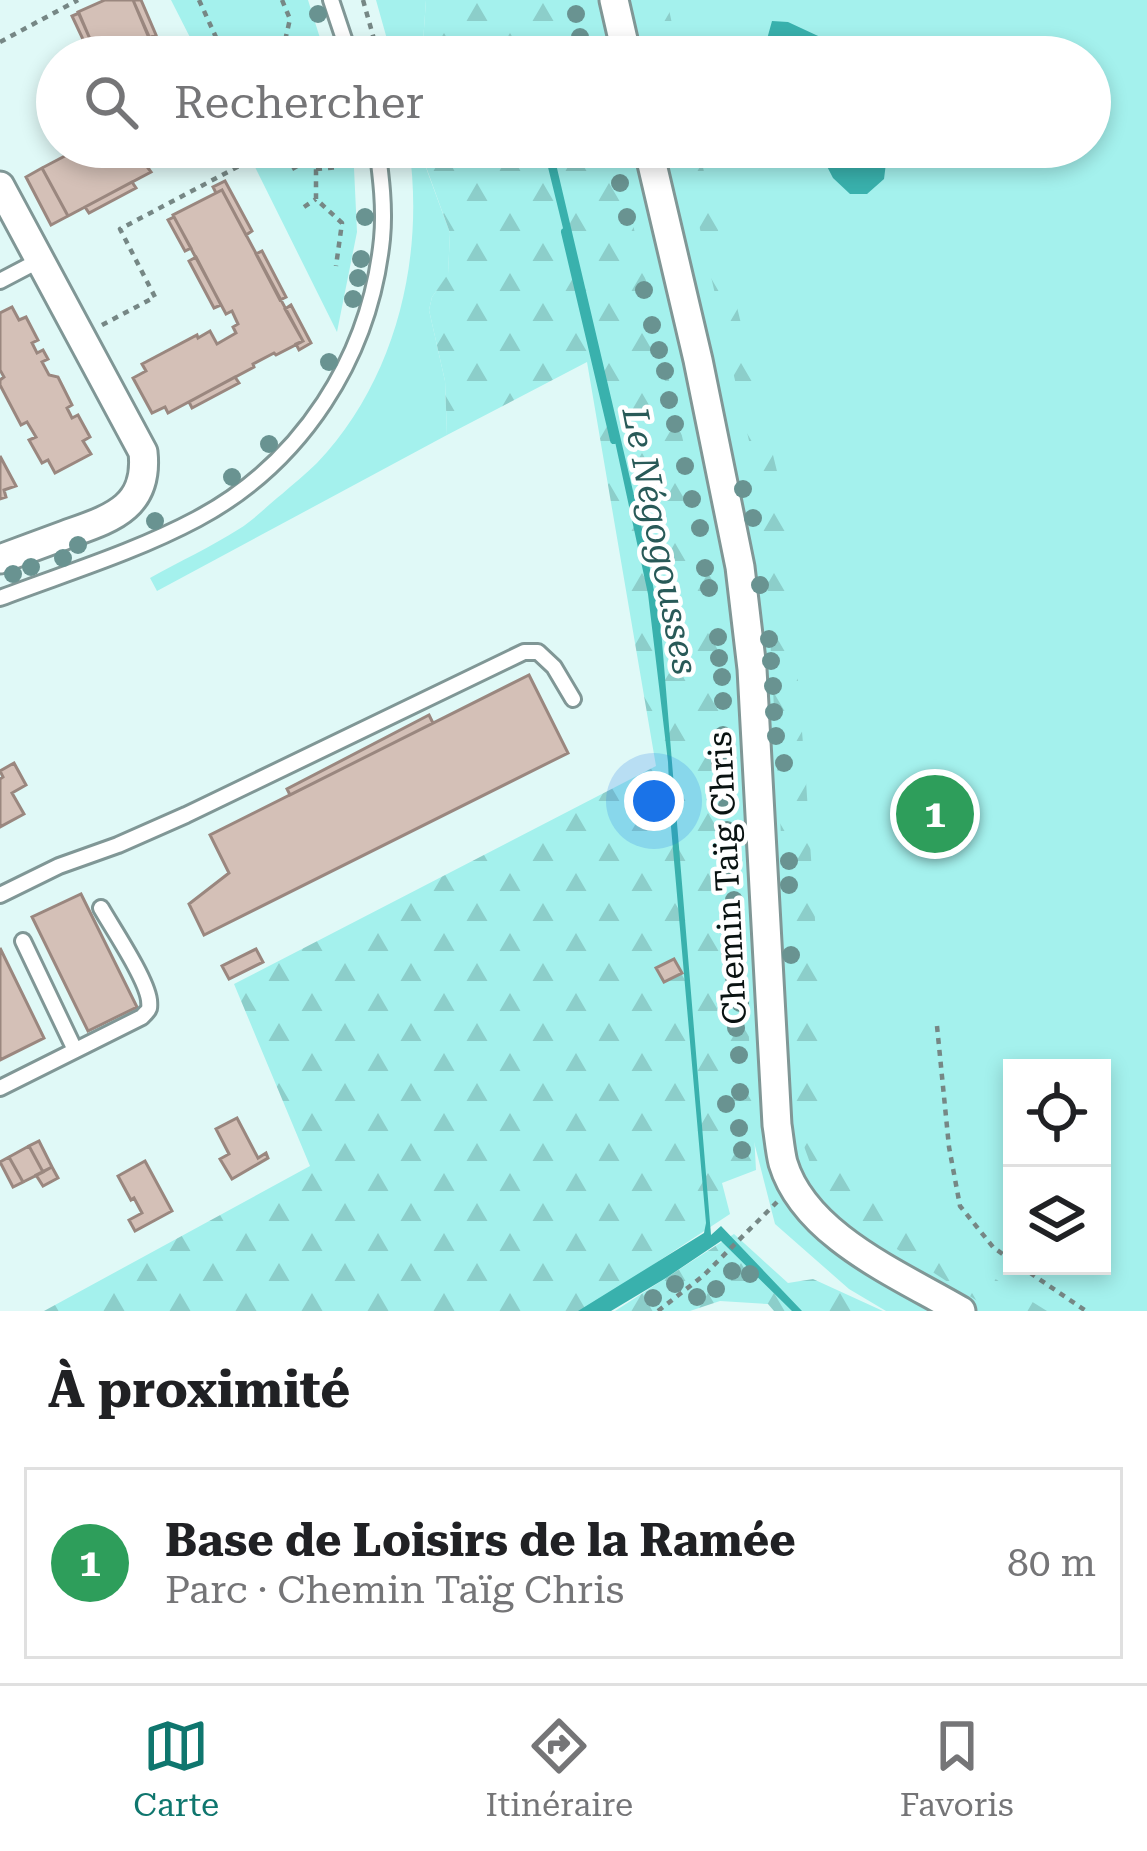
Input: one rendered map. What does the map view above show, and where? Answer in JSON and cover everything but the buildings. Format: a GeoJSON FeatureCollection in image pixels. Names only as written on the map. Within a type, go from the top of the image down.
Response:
{"type":"FeatureCollection","features":[{"type":"Feature","properties":{"kind":"street"},"geometry":{"type":"LineString","coordinates":[[614,0],[622,36]]}},
{"type":"Feature","properties":{"kind":"street","name":"Chemin Taïg Chris"},"geometry":{"type":"LineString","coordinates":[[653,168],[740,567],[752,669],[775,1103],[783,1163],[822,1224],[961,1311]]}},
{"type":"Feature","properties":{"kind":"street"},"geometry":{"type":"LineString","coordinates":[[0,186],[143,452],[145,471],[132,501],[122,511],[0,559]]}},
{"type":"Feature","properties":{"kind":"lane"},"geometry":{"type":"LineString","coordinates":[[332,0],[343,36]]}},
{"type":"Feature","properties":{"kind":"lane"},"geometry":{"type":"LineString","coordinates":[[0,598],[201,517],[260,477],[297,440],[337,384],[372,299],[382,239],[379,168]]}},
{"type":"Feature","properties":{"kind":"lane"},"geometry":{"type":"LineString","coordinates":[[0,281],[40,260]]}},
{"type":"Feature","properties":{"kind":"lane"},"geometry":{"type":"LineString","coordinates":[[0,895],[187,815],[524,652],[538,652],[554,667],[573,700]]}},
{"type":"Feature","properties":{"kind":"lane"},"geometry":{"type":"LineString","coordinates":[[0,1088],[148,1010],[145,987],[100,908]]}},
{"type":"Feature","properties":{"kind":"lane"},"geometry":{"type":"LineString","coordinates":[[23,941],[75,1050]]}},
{"type":"Feature","properties":{"kind":"path"},"geometry":{"type":"LineString","coordinates":[[0,42],[78,0]]}},
{"type":"Feature","properties":{"kind":"path"},"geometry":{"type":"LineString","coordinates":[[199,0],[215,36]]}},
{"type":"Feature","properties":{"kind":"path"},"geometry":{"type":"LineString","coordinates":[[282,0],[290,19],[286,36]]}},
{"type":"Feature","properties":{"kind":"path"},"geometry":{"type":"LineString","coordinates":[[363,0],[374,36]]}},
{"type":"Feature","properties":{"kind":"path"},"geometry":{"type":"LineString","coordinates":[[81,336],[155,297],[120,229],[231,168]]}},
{"type":"Feature","properties":{"kind":"path"},"geometry":{"type":"LineString","coordinates":[[328,168],[316,169],[316,199],[342,223],[336,266]]}},
{"type":"Feature","properties":{"kind":"path"},"geometry":{"type":"LineString","coordinates":[[304,207],[316,199]]}},
{"type":"Feature","properties":{"kind":"path"},"geometry":{"type":"LineString","coordinates":[[938,1026],[949,1147],[960,1206],[1003,1254]]}},
{"type":"Feature","properties":{"kind":"path"},"geometry":{"type":"LineString","coordinates":[[658,1311],[703,1276],[779,1200]]}},
{"type":"Feature","properties":{"kind":"path"},"geometry":{"type":"LineString","coordinates":[[1032,1275],[1086,1311]]}},
{"type":"Feature","properties":{"kind":"green space"},"geometry":{"type":"Polygon","coordinates":[[[171,0],[308,0],[319,36],[189,36],[171,0]]]}},
{"type":"Feature","properties":{"kind":"green space"},"geometry":{"type":"Polygon","coordinates":[[[376,0],[426,0],[423,36],[386,36],[376,0]]]}},
{"type":"Feature","properties":{"kind":"green space"},"geometry":{"type":"Polygon","coordinates":[[[426,0],[582,0],[590,36],[423,36],[426,0]]]}},
{"type":"Feature","properties":{"kind":"green space"},"geometry":{"type":"Polygon","coordinates":[[[578,0],[1147,0],[1147,1311],[886,1311],[849,1289],[775,1224],[753,1138],[613,168],[1111,168],[1111,36],[586,36],[578,0]]]}},
{"type":"Feature","properties":{"kind":"green space"},"geometry":{"type":"Polygon","coordinates":[[[646,0],[667,0],[675,36],[655,36],[646,0]]]}},
{"type":"Feature","properties":{"kind":"green space"},"geometry":{"type":"Polygon","coordinates":[[[255,168],[354,168],[357,232],[337,332],[255,168]]]}},
{"type":"Feature","properties":{"kind":"green space"},"geometry":{"type":"Polygon","coordinates":[[[411,168],[426,168],[450,233],[448,275],[429,310],[445,381],[447,435],[157,591],[150,578],[245,525],[313,467],[367,394],[399,316],[408,274],[411,168]]]}},
{"type":"Feature","properties":{"kind":"green space"},"geometry":{"type":"Polygon","coordinates":[[[426,168],[620,168],[704,531],[724,650],[756,1170],[722,1183],[730,1214],[583,1311],[44,1311],[310,1166],[234,984],[656,766],[587,362],[447,435],[445,381],[429,310],[448,274],[450,233],[426,168]]]}},
{"type":"Feature","properties":{"kind":"green space"},"geometry":{"type":"Polygon","coordinates":[[[686,168],[703,168],[783,496],[830,1150],[873,1203],[1047,1311],[993,1311],[844,1215],[817,1182],[797,1127],[765,544],[753,458],[686,168]]]}},
{"type":"Feature","properties":{"kind":"green space"},"geometry":{"type":"Polygon","coordinates":[[[734,1234],[788,1283],[813,1279],[883,1311],[774,1311],[768,1304],[720,1301],[690,1311],[615,1311],[734,1234]]]}},
{"type":"Feature","properties":{"kind":"shaded area"},"geometry":{"type":"Polygon","coordinates":[[[772,21],[788,22],[818,36],[768,36],[772,21]]]}},
{"type":"Feature","properties":{"kind":"shaded area"},"geometry":{"type":"Polygon","coordinates":[[[548,168],[557,168],[661,629],[711,1235],[721,1226],[802,1311],[792,1311],[721,1241],[611,1311],[578,1311],[704,1233],[706,1223],[668,762],[648,594],[548,168]]]}},
{"type":"Feature","properties":{"kind":"shaded area"},"geometry":{"type":"Polygon","coordinates":[[[828,168],[885,168],[884,179],[867,194],[850,194],[828,168]]]}},
{"type":"Feature","properties":{"kind":"waterway","name":"Le Négogousses"},"geometry":{"type":"LineString","coordinates":[[565,232],[614,440]]}},
{"type":"Feature","properties":{"kind":"place","name":"Base de Loisirs de la Ramée"},"geometry":{"type":"Point","coordinates":[935,814]}}]}
